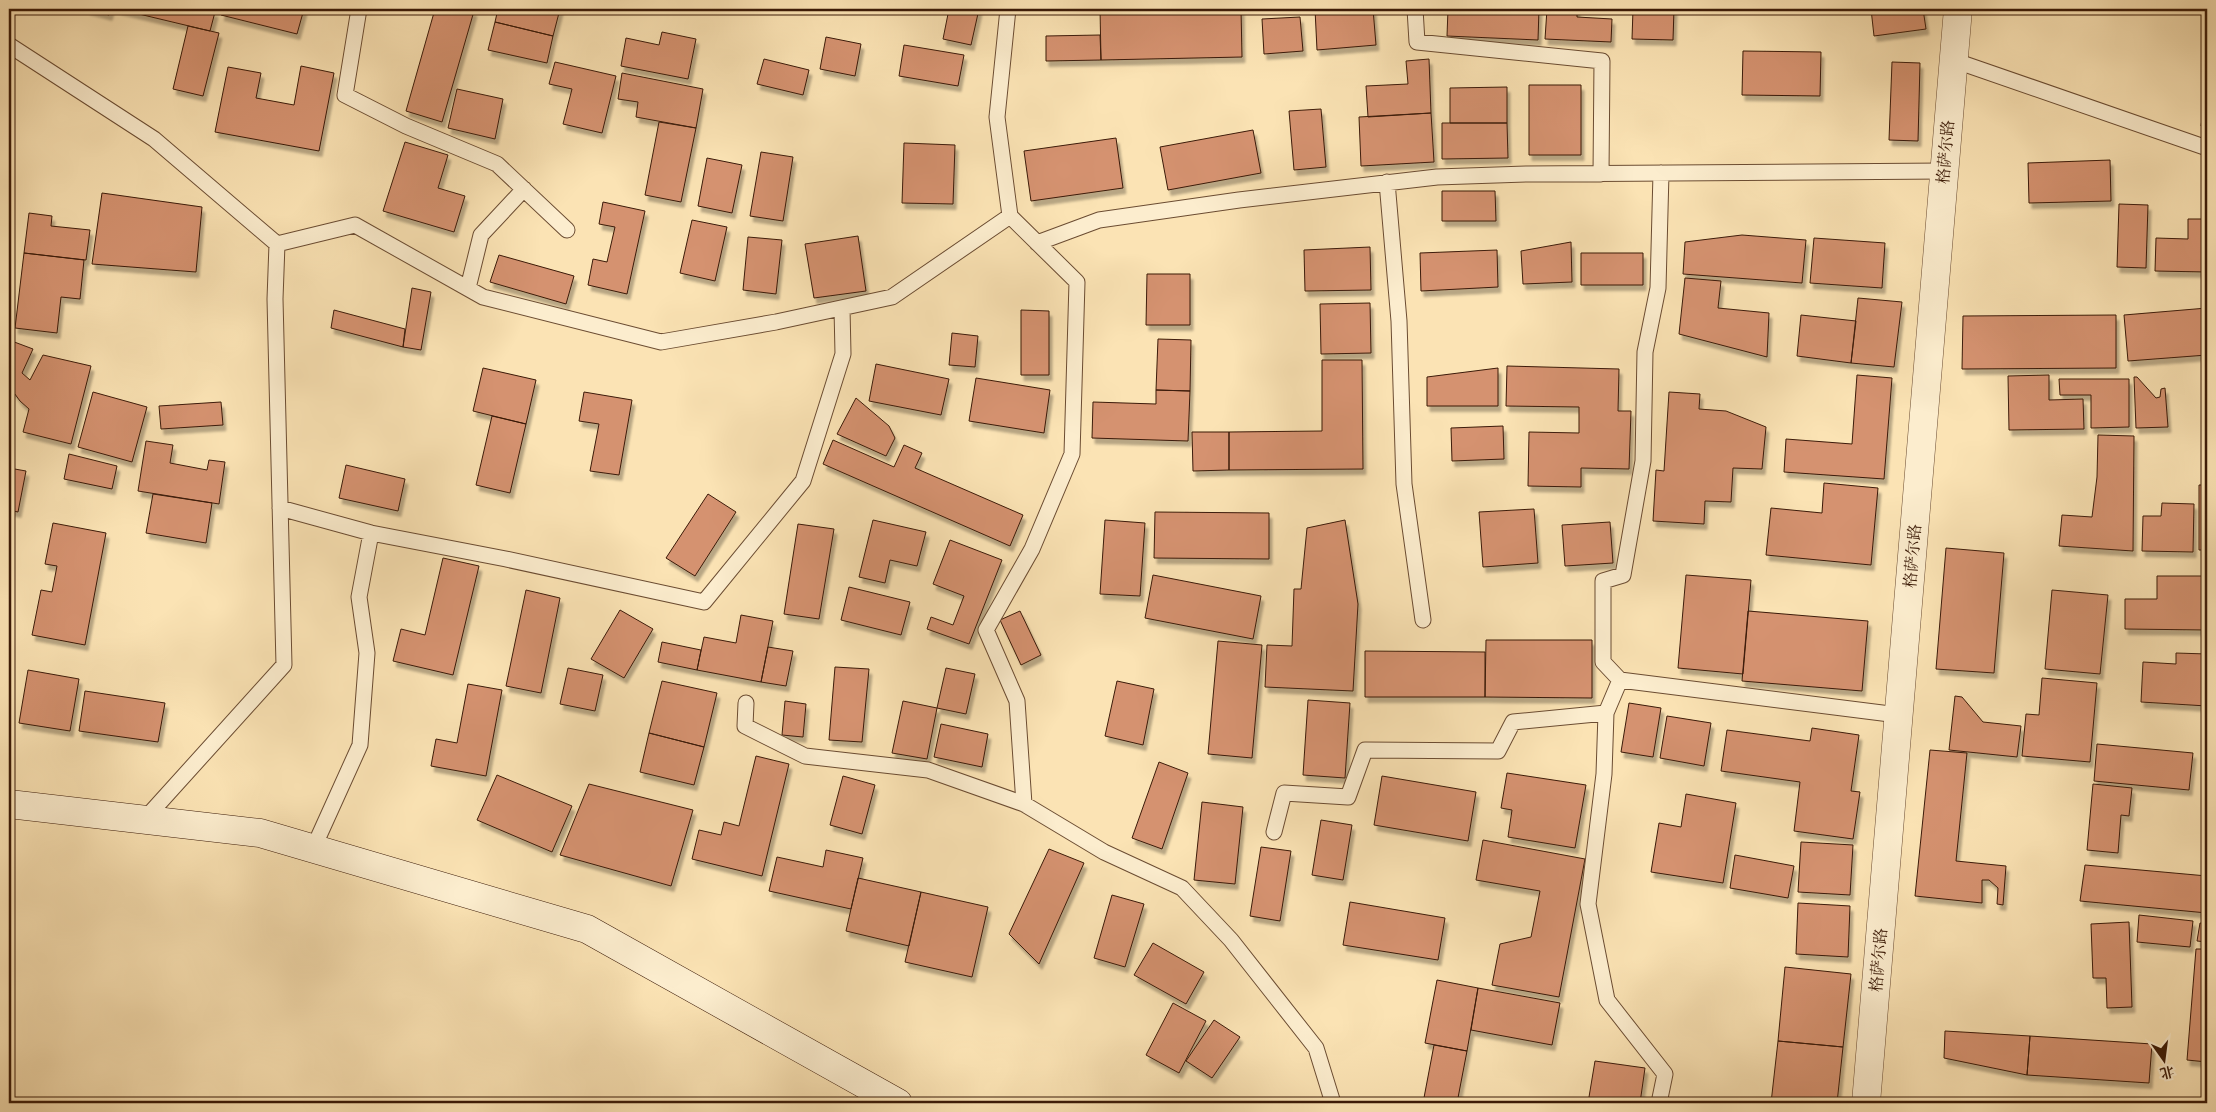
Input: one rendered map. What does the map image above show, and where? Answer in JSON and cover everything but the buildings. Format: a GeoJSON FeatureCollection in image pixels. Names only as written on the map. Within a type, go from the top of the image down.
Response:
{"type":"FeatureCollection","features":[{"type":"Feature","properties":{"kind":"street","name":"格萨尔路"},"geometry":{"type":"LineString","coordinates":[[1866,1103],[1958,9]]}},
{"type":"Feature","properties":{"kind":"street"},"geometry":{"type":"LineString","coordinates":[[9,804],[260,833],[588,929],[898,1103]]}},
{"type":"Feature","properties":{"kind":"lane"},"geometry":{"type":"LineString","coordinates":[[359,9],[345,95],[406,126],[497,164],[567,230]]}},
{"type":"Feature","properties":{"kind":"lane"},"geometry":{"type":"LineString","coordinates":[[1008,9],[997,117],[1010,216],[1078,282],[1072,454],[1032,549],[986,630],[1017,701],[1024,804]]}},
{"type":"Feature","properties":{"kind":"lane"},"geometry":{"type":"LineString","coordinates":[[1414,9],[1417,42],[1602,61],[1601,174]]}},
{"type":"Feature","properties":{"kind":"lane"},"geometry":{"type":"LineString","coordinates":[[9,45],[154,139],[277,244]]}},
{"type":"Feature","properties":{"kind":"lane"},"geometry":{"type":"LineString","coordinates":[[1953,60],[2207,148]]}},
{"type":"Feature","properties":{"kind":"lane"},"geometry":{"type":"LineString","coordinates":[[1037,243],[1099,220],[1239,200],[1437,177],[1944,171]]}},
{"type":"Feature","properties":{"kind":"lane"},"geometry":{"type":"LineString","coordinates":[[1661,173],[1658,288],[1645,352],[1643,462],[1623,574],[1603,582],[1603,662],[1620,680],[1898,715]]}},
{"type":"Feature","properties":{"kind":"lane"},"geometry":{"type":"LineString","coordinates":[[1387,182],[1399,321],[1404,484],[1424,620]]}},
{"type":"Feature","properties":{"kind":"lane"},"geometry":{"type":"LineString","coordinates":[[468,288],[481,235],[524,189]]}},
{"type":"Feature","properties":{"kind":"lane"},"geometry":{"type":"LineString","coordinates":[[277,244],[355,225],[484,297],[661,342],[776,322],[892,297],[1010,216]]}},
{"type":"Feature","properties":{"kind":"lane"},"geometry":{"type":"LineString","coordinates":[[144,820],[284,665],[274,299],[277,244]]}},
{"type":"Feature","properties":{"kind":"lane"},"geometry":{"type":"LineString","coordinates":[[280,508],[371,533],[506,559],[704,602],[803,482],[843,354],[842,308]]}},
{"type":"Feature","properties":{"kind":"lane"},"geometry":{"type":"LineString","coordinates":[[313,849],[360,745],[367,653],[359,597],[371,533]]}},
{"type":"Feature","properties":{"kind":"lane"},"geometry":{"type":"LineString","coordinates":[[1620,680],[1606,713],[1604,774],[1588,904],[1607,1000],[1665,1074],[1659,1103]]}},
{"type":"Feature","properties":{"kind":"lane"},"geometry":{"type":"LineString","coordinates":[[746,703],[744,726],[805,756],[928,770],[1024,804],[1104,852],[1182,888],[1231,940],[1316,1048],[1333,1103]]}},
{"type":"Feature","properties":{"kind":"lane"},"geometry":{"type":"LineString","coordinates":[[1274,832],[1284,793],[1348,797],[1365,750],[1498,751],[1513,722],[1606,713]]}}]}
